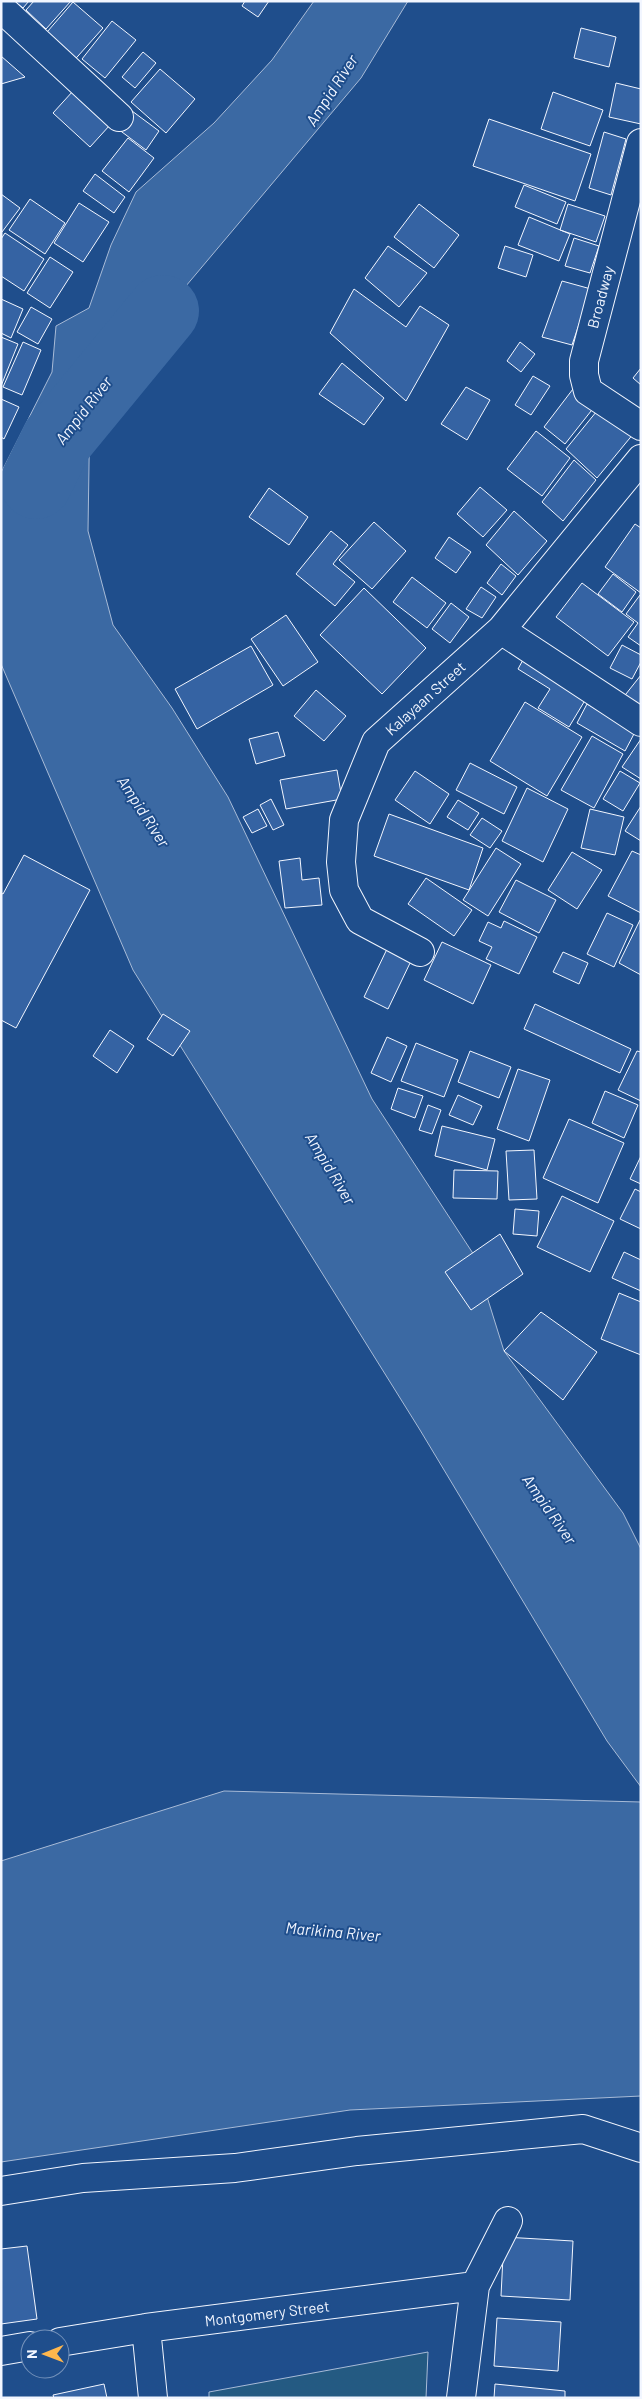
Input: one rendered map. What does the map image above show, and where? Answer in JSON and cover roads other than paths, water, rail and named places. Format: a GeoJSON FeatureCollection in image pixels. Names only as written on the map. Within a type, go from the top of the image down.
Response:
{"type":"FeatureCollection","features":[{"type":"Feature","properties":{"kind":"street"},"geometry":{"type":"LineString","coordinates":[[1,8],[118,117]]}},
{"type":"Feature","properties":{"kind":"street","name":"Broadway"},"geometry":{"type":"LineString","coordinates":[[641,143],[584,361],[584,376],[588,391],[641,426]]}},
{"type":"Feature","properties":{"kind":"street","name":"Kalayaan Street"},"geometry":{"type":"LineString","coordinates":[[420,952],[360,920],[344,890],[341,862],[344,820],[376,742],[501,630],[640,459]]}},
{"type":"Feature","properties":{"kind":"street"},"geometry":{"type":"LineString","coordinates":[[501,630],[641,722]]}},
{"type":"Feature","properties":{"kind":"street"},"geometry":{"type":"LineString","coordinates":[[1,2191],[83,2178],[236,2168],[357,2150],[583,2129],[641,2148]]}},
{"type":"Feature","properties":{"kind":"street"},"geometry":{"type":"LineString","coordinates":[[460,2398],[475,2286],[508,2221]]}},
{"type":"Feature","properties":{"kind":"street","name":"Montgomery Street"},"geometry":{"type":"LineString","coordinates":[[70,2340],[146,2328],[475,2286]]}},
{"type":"Feature","properties":{"kind":"street"},"geometry":{"type":"LineString","coordinates":[[146,2328],[153,2398]]}},
{"type":"Feature","properties":{"kind":"street"},"geometry":{"type":"LineString","coordinates":[[1,2351],[20,2348]]}},
{"type":"Feature","properties":{"kind":"water"},"geometry":{"type":"Polygon","coordinates":[[[314,1],[408,1],[361,78],[90,400],[88,531],[113,625],[172,708],[228,797],[372,1099],[474,1255],[504,1351],[623,1513],[641,1549],[641,1787],[607,1741],[420,1430],[133,970],[1,664],[1,473],[52,372],[56,326],[89,308],[111,245],[136,192],[214,123],[272,60],[314,1]]]}},
{"type":"Feature","properties":{"kind":"water","name":"Marikina River"},"geometry":{"type":"Polygon","coordinates":[[[224,1791],[641,1802],[641,2096],[350,2110],[1,2162],[1,1861],[224,1791]]]}},
{"type":"Feature","properties":{"kind":"waterway","name":"Ampid River"},"geometry":{"type":"LineString","coordinates":[[36,483],[57,440],[163,311]]}}]}
